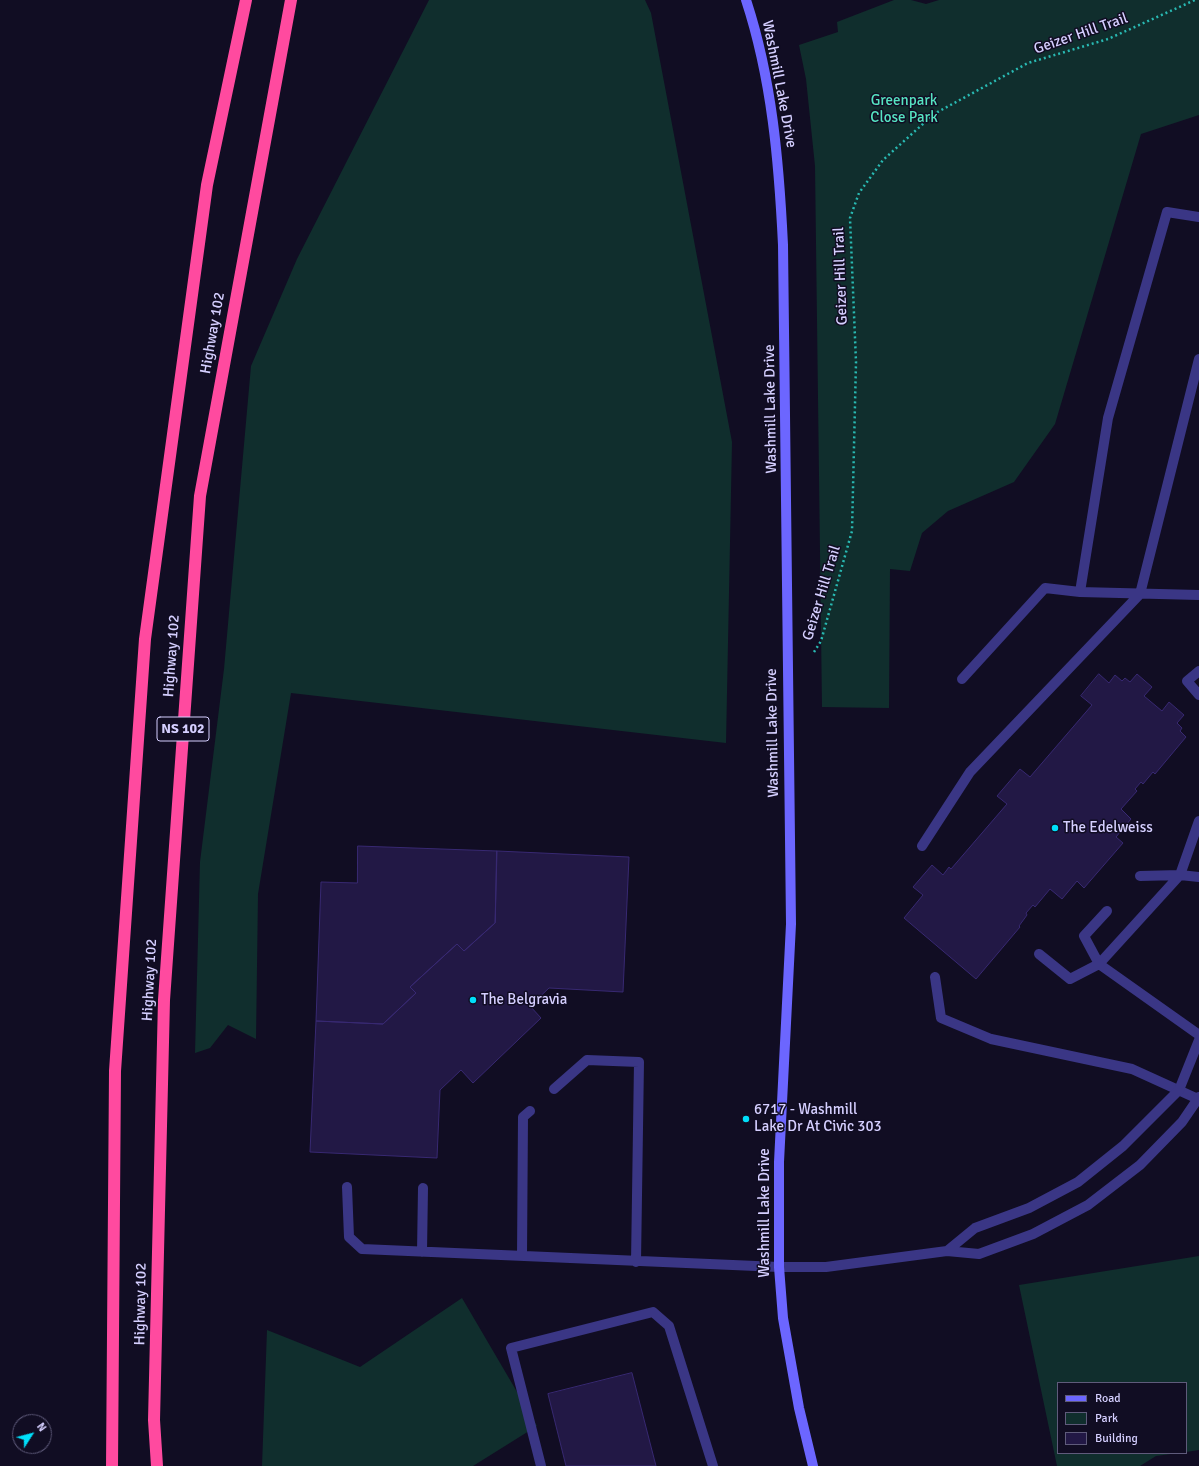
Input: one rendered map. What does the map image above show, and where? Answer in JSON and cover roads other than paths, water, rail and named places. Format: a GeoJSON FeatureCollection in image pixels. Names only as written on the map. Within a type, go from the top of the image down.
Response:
{"type":"FeatureCollection","features":[{"type":"Feature","properties":{"kind":"highway","name":"Highway 102"},"geometry":{"type":"LineString","coordinates":[[112,1466],[115,1071],[145,639],[207,185],[246,0]]}},
{"type":"Feature","properties":{"kind":"highway","name":"Highway 102"},"geometry":{"type":"LineString","coordinates":[[157,1466],[154,1420],[164,1000],[200,496],[291,0]]}},
{"type":"Feature","properties":{"kind":"street","name":"Washmill Lake Drive"},"geometry":{"type":"LineString","coordinates":[[746,0],[757,35],[768,89],[779,162],[783,245],[791,924],[779,1162],[779,1267],[783,1318],[799,1408],[813,1466]]}},
{"type":"Feature","properties":{"kind":"street"},"geometry":{"type":"LineString","coordinates":[[1080,592],[1108,418],[1166,212],[1199,217]]}},
{"type":"Feature","properties":{"kind":"street"},"geometry":{"type":"LineString","coordinates":[[922,846],[970,772],[1140,594],[1199,359]]}},
{"type":"Feature","properties":{"kind":"street"},"geometry":{"type":"LineString","coordinates":[[962,679],[1045,588],[1080,592],[1199,596]]}},
{"type":"Feature","properties":{"kind":"street"},"geometry":{"type":"LineString","coordinates":[[1199,671],[1187,681],[1199,695]]}},
{"type":"Feature","properties":{"kind":"street"},"geometry":{"type":"LineString","coordinates":[[1039,954],[1070,979],[1099,964],[1180,875],[1199,821]]}},
{"type":"Feature","properties":{"kind":"street"},"geometry":{"type":"LineString","coordinates":[[1140,876],[1180,875],[1199,877]]}},
{"type":"Feature","properties":{"kind":"street"},"geometry":{"type":"LineString","coordinates":[[1107,911],[1084,936],[1099,964],[1199,1035]]}},
{"type":"Feature","properties":{"kind":"street"},"geometry":{"type":"LineString","coordinates":[[347,1187],[349,1237],[362,1249],[779,1267],[826,1267],[947,1251],[979,1254],[1033,1234],[1088,1205],[1140,1165],[1182,1122],[1199,1098],[1132,1069],[991,1039],[941,1018],[935,978]]}},
{"type":"Feature","properties":{"kind":"street"},"geometry":{"type":"LineString","coordinates":[[947,1251],[976,1228],[1029,1208],[1078,1182],[1123,1146],[1179,1090],[1199,1040]]}},
{"type":"Feature","properties":{"kind":"street"},"geometry":{"type":"LineString","coordinates":[[554,1090],[587,1060],[639,1062],[636,1262]]}},
{"type":"Feature","properties":{"kind":"street"},"geometry":{"type":"LineString","coordinates":[[522,1256],[523,1117],[530,1111]]}},
{"type":"Feature","properties":{"kind":"street"},"geometry":{"type":"LineString","coordinates":[[422,1252],[423,1188]]}},
{"type":"Feature","properties":{"kind":"street"},"geometry":{"type":"LineString","coordinates":[[541,1466],[511,1348],[653,1312],[670,1326],[713,1466]]}},
{"type":"Feature","properties":{"kind":"place","name":"The Edelweiss"},"geometry":{"type":"Point","coordinates":[1055,828]}},
{"type":"Feature","properties":{"kind":"place","name":"The Belgravia"},"geometry":{"type":"Point","coordinates":[473,1000]}},
{"type":"Feature","properties":{"kind":"place","name":"6717 - Washmill Lake Dr At Civic 303"},"geometry":{"type":"Point","coordinates":[746,1119]}},
{"type":"Feature","properties":{"kind":"park label","name":"Greenpark Close Park"},"geometry":{"type":"Point","coordinates":[904,110]}}]}
